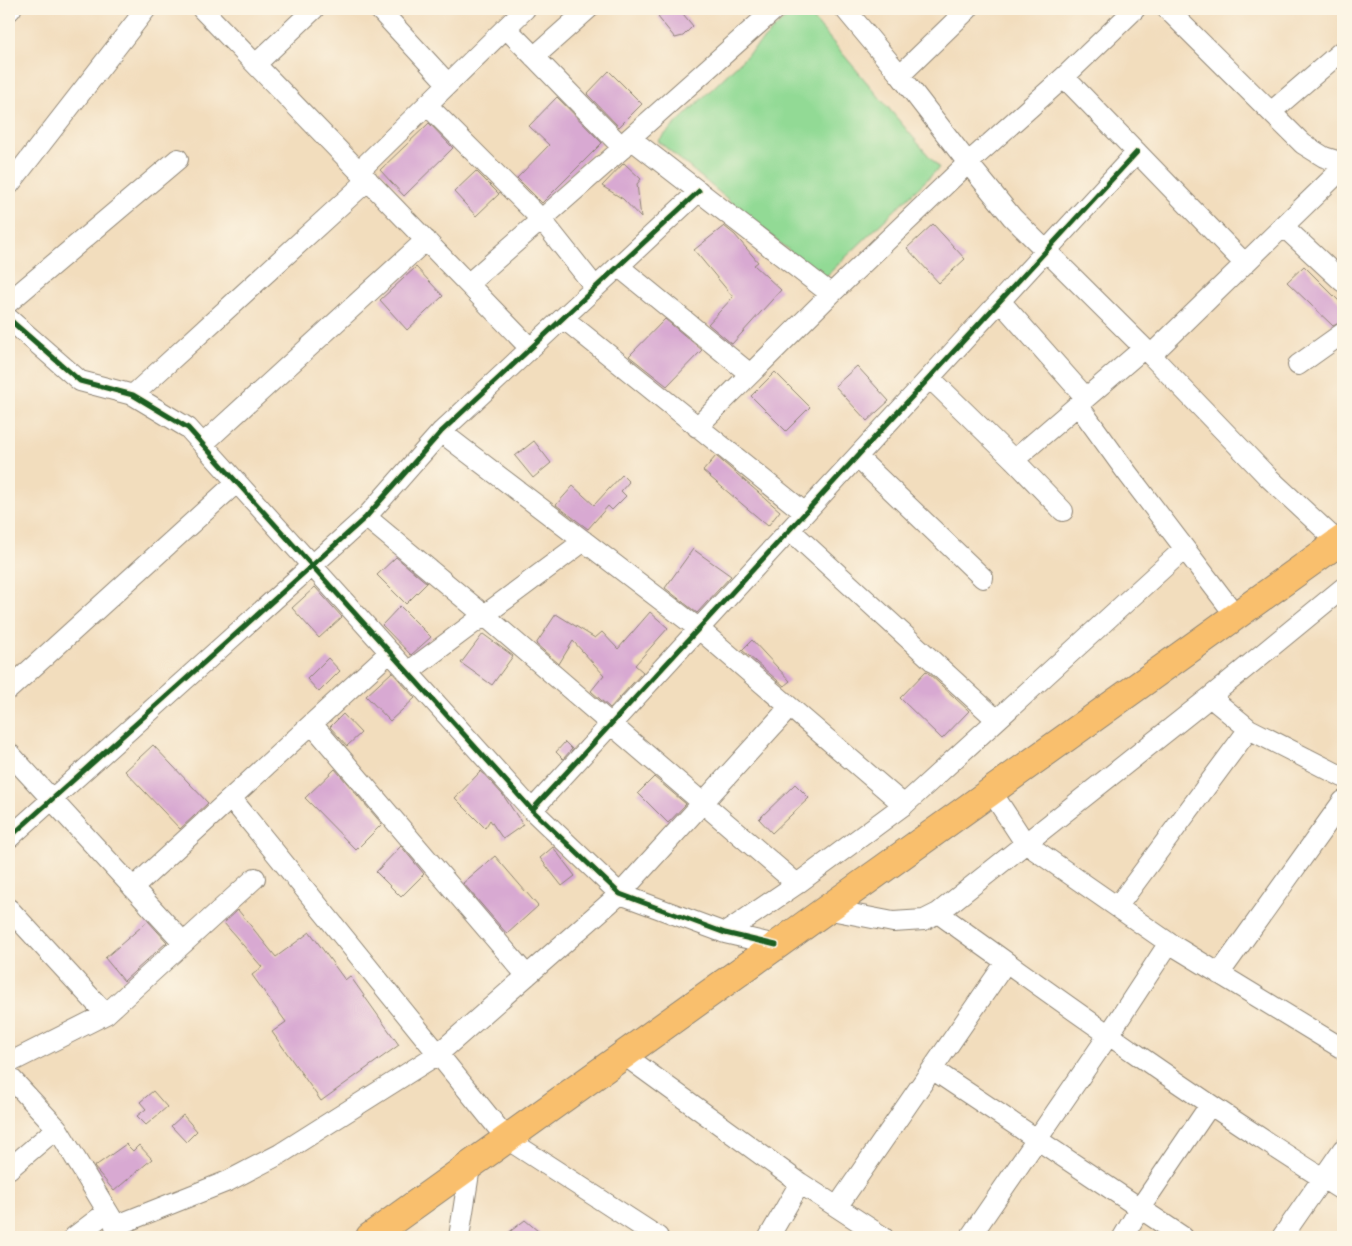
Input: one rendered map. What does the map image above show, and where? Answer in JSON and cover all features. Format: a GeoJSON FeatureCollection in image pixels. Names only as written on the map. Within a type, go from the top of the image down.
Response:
{"type":"FeatureCollection","features":[{"type":"Feature","properties":{"kind":"highway"},"geometry":{"type":"LineString","coordinates":[[370,1237],[1341,540]]}},
{"type":"Feature","properties":{"kind":"street"},"geometry":{"type":"LineString","coordinates":[[9,185],[146,9]]}},
{"type":"Feature","properties":{"kind":"street"},"geometry":{"type":"LineString","coordinates":[[202,9],[530,348]]}},
{"type":"Feature","properties":{"kind":"street"},"geometry":{"type":"LineString","coordinates":[[256,64],[314,9]]}},
{"type":"Feature","properties":{"kind":"street"},"geometry":{"type":"LineString","coordinates":[[379,9],[448,84]]}},
{"type":"Feature","properties":{"kind":"street"},"geometry":{"type":"LineString","coordinates":[[133,395],[363,175],[427,105],[525,9]]}},
{"type":"Feature","properties":{"kind":"street"},"geometry":{"type":"LineString","coordinates":[[534,57],[588,9]]}},
{"type":"Feature","properties":{"kind":"street"},"geometry":{"type":"LineString","coordinates":[[468,284],[775,9]]}},
{"type":"Feature","properties":{"kind":"street"},"geometry":{"type":"LineString","coordinates":[[845,9],[1012,217],[1148,352],[1268,477],[1341,540]]}},
{"type":"Feature","properties":{"kind":"street"},"geometry":{"type":"LineString","coordinates":[[900,76],[968,9]]}},
{"type":"Feature","properties":{"kind":"street"},"geometry":{"type":"LineString","coordinates":[[697,427],[831,294],[968,163],[1064,77],[1135,9]]}},
{"type":"Feature","properties":{"kind":"street"},"geometry":{"type":"LineString","coordinates":[[1167,9],[1304,144],[1324,157],[1343,163]]}},
{"type":"Feature","properties":{"kind":"street"},"geometry":{"type":"LineString","coordinates":[[506,28],[534,57],[626,143],[698,191],[831,294]]}},
{"type":"Feature","properties":{"kind":"street"},"geometry":{"type":"LineString","coordinates":[[1271,112],[1343,50]]}},
{"type":"Feature","properties":{"kind":"street"},"geometry":{"type":"LineString","coordinates":[[1064,77],[1245,264]]}},
{"type":"Feature","properties":{"kind":"street"},"geometry":{"type":"LineString","coordinates":[[427,105],[541,219],[595,287]]}},
{"type":"Feature","properties":{"kind":"street"},"geometry":{"type":"LineString","coordinates":[[532,810],[1137,152]]}},
{"type":"Feature","properties":{"kind":"street"},"geometry":{"type":"LineString","coordinates":[[9,302],[178,159]]}},
{"type":"Feature","properties":{"kind":"street"},"geometry":{"type":"LineString","coordinates":[[1014,460],[1082,401],[1148,352],[1245,264],[1343,168]]}},
{"type":"Feature","properties":{"kind":"street"},"geometry":{"type":"LineString","coordinates":[[9,838],[366,517],[441,432],[698,191]]}},
{"type":"Feature","properties":{"kind":"street"},"geometry":{"type":"LineString","coordinates":[[1283,226],[1343,282]]}},
{"type":"Feature","properties":{"kind":"street"},"geometry":{"type":"LineString","coordinates":[[203,444],[426,240]]}},
{"type":"Feature","properties":{"kind":"street"},"geometry":{"type":"LineString","coordinates":[[618,266],[750,374]]}},
{"type":"Feature","properties":{"kind":"street"},"geometry":{"type":"LineString","coordinates":[[1000,301],[1082,401],[1125,470],[1236,616]]}},
{"type":"Feature","properties":{"kind":"street"},"geometry":{"type":"LineString","coordinates":[[562,318],[805,514]]}},
{"type":"Feature","properties":{"kind":"street"},"geometry":{"type":"LineString","coordinates":[[9,319],[80,381],[133,395],[188,428],[532,810],[620,894],[724,933],[776,946]]}},
{"type":"Feature","properties":{"kind":"street"},"geometry":{"type":"LineString","coordinates":[[1298,365],[1343,333]]}},
{"type":"Feature","properties":{"kind":"street"},"geometry":{"type":"LineString","coordinates":[[930,378],[1063,511]]}},
{"type":"Feature","properties":{"kind":"street"},"geometry":{"type":"LineString","coordinates":[[441,432],[699,629],[904,805]]}},
{"type":"Feature","properties":{"kind":"street"},"geometry":{"type":"LineString","coordinates":[[857,457],[983,578]]}},
{"type":"Feature","properties":{"kind":"street"},"geometry":{"type":"LineString","coordinates":[[9,689],[237,482]]}},
{"type":"Feature","properties":{"kind":"street"},"geometry":{"type":"LineString","coordinates":[[366,517],[484,615],[797,884]]}},
{"type":"Feature","properties":{"kind":"street"},"geometry":{"type":"LineString","coordinates":[[790,530],[997,720]]}},
{"type":"Feature","properties":{"kind":"street"},"geometry":{"type":"LineString","coordinates":[[408,672],[584,541]]}},
{"type":"Feature","properties":{"kind":"street"},"geometry":{"type":"LineString","coordinates":[[724,933],[797,884],[904,805],[1184,549]]}},
{"type":"Feature","properties":{"kind":"street"},"geometry":{"type":"LineString","coordinates":[[826,910],[893,922],[924,920],[938,913],[1210,697],[1343,588]]}},
{"type":"Feature","properties":{"kind":"street"},"geometry":{"type":"LineString","coordinates":[[133,888],[390,652]]}},
{"type":"Feature","properties":{"kind":"street"},"geometry":{"type":"LineString","coordinates":[[1210,697],[1249,729],[1343,777]]}},
{"type":"Feature","properties":{"kind":"street"},"geometry":{"type":"LineString","coordinates":[[74,1237],[115,1225],[228,1181],[280,1154],[438,1054],[620,894],[789,708]]}},
{"type":"Feature","properties":{"kind":"street"},"geometry":{"type":"LineString","coordinates":[[312,724],[527,976]]}},
{"type":"Feature","properties":{"kind":"street"},"geometry":{"type":"LineString","coordinates":[[1117,907],[1249,729]]}},
{"type":"Feature","properties":{"kind":"street"},"geometry":{"type":"LineString","coordinates":[[9,753],[184,943]]}},
{"type":"Feature","properties":{"kind":"street"},"geometry":{"type":"LineString","coordinates":[[991,791],[1025,843],[1169,943],[1343,1049]]}},
{"type":"Feature","properties":{"kind":"street"},"geometry":{"type":"LineString","coordinates":[[232,798],[506,1139],[658,1237]]}},
{"type":"Feature","properties":{"kind":"street"},"geometry":{"type":"LineString","coordinates":[[1219,974],[1343,801]]}},
{"type":"Feature","properties":{"kind":"street"},"geometry":{"type":"LineString","coordinates":[[9,1063],[106,1014],[255,878]]}},
{"type":"Feature","properties":{"kind":"street"},"geometry":{"type":"LineString","coordinates":[[938,913],[1108,1036],[1343,1191]]}},
{"type":"Feature","properties":{"kind":"street"},"geometry":{"type":"LineString","coordinates":[[12,917],[106,1014]]}},
{"type":"Feature","properties":{"kind":"street"},"geometry":{"type":"LineString","coordinates":[[970,1237],[1108,1036],[1169,943]]}},
{"type":"Feature","properties":{"kind":"street"},"geometry":{"type":"LineString","coordinates":[[837,1207],[1006,962]]}},
{"type":"Feature","properties":{"kind":"street"},"geometry":{"type":"LineString","coordinates":[[624,1055],[800,1183],[884,1237]]}},
{"type":"Feature","properties":{"kind":"street"},"geometry":{"type":"LineString","coordinates":[[932,1069],[1183,1237]]}},
{"type":"Feature","properties":{"kind":"street"},"geometry":{"type":"LineString","coordinates":[[9,1076],[57,1128],[115,1225]]}},
{"type":"Feature","properties":{"kind":"street"},"geometry":{"type":"LineString","coordinates":[[1123,1237],[1140,1208],[1210,1105]]}},
{"type":"Feature","properties":{"kind":"street"},"geometry":{"type":"LineString","coordinates":[[9,1169],[57,1128]]}},
{"type":"Feature","properties":{"kind":"street"},"geometry":{"type":"LineString","coordinates":[[1282,1237],[1343,1149]]}},
{"type":"Feature","properties":{"kind":"street"},"geometry":{"type":"LineString","coordinates":[[446,1237],[462,1172]]}},
{"type":"Feature","properties":{"kind":"street"},"geometry":{"type":"LineString","coordinates":[[459,1237],[462,1172]]}},
{"type":"Feature","properties":{"kind":"street"},"geometry":{"type":"LineString","coordinates":[[769,1237],[800,1183]]}},
{"type":"Feature","properties":{"kind":"green space"},"geometry":{"type":"Polygon","coordinates":[[[795,9],[805,9],[939,168],[823,279],[658,141],[795,9]]]}},
{"type":"Feature","properties":{"kind":"building"},"geometry":{"type":"Polygon","coordinates":[[[667,9],[679,9],[693,26],[683,36],[675,38],[658,17],[667,9]]]}},
{"type":"Feature","properties":{"kind":"building"},"geometry":{"type":"Polygon","coordinates":[[[609,71],[642,104],[619,127],[587,94],[609,71]]]}},
{"type":"Feature","properties":{"kind":"building"},"geometry":{"type":"Polygon","coordinates":[[[557,97],[602,143],[542,203],[517,178],[549,145],[529,126],[557,97]]]}},
{"type":"Feature","properties":{"kind":"building"},"geometry":{"type":"Polygon","coordinates":[[[429,123],[453,148],[404,196],[380,170],[429,123]]]}},
{"type":"Feature","properties":{"kind":"building"},"geometry":{"type":"Polygon","coordinates":[[[624,163],[641,179],[637,184],[641,218],[623,199],[602,186],[624,163]]]}},
{"type":"Feature","properties":{"kind":"building"},"geometry":{"type":"Polygon","coordinates":[[[476,171],[499,194],[476,216],[454,192],[476,171]]]}},
{"type":"Feature","properties":{"kind":"building"},"geometry":{"type":"Polygon","coordinates":[[[933,224],[965,259],[939,283],[907,248],[933,224]]]}},
{"type":"Feature","properties":{"kind":"building"},"geometry":{"type":"Polygon","coordinates":[[[724,226],[735,235],[758,262],[754,265],[781,290],[732,344],[708,324],[733,297],[694,250],[724,226]]]}},
{"type":"Feature","properties":{"kind":"building"},"geometry":{"type":"Polygon","coordinates":[[[1304,266],[1343,305],[1343,321],[1333,326],[1287,282],[1304,266]]]}},
{"type":"Feature","properties":{"kind":"building"},"geometry":{"type":"Polygon","coordinates":[[[416,267],[443,296],[407,330],[380,300],[416,267]]]}},
{"type":"Feature","properties":{"kind":"building"},"geometry":{"type":"Polygon","coordinates":[[[665,319],[702,350],[667,386],[629,356],[665,319]]]}},
{"type":"Feature","properties":{"kind":"building"},"geometry":{"type":"Polygon","coordinates":[[[857,366],[889,401],[867,421],[835,386],[857,366]]]}},
{"type":"Feature","properties":{"kind":"building"},"geometry":{"type":"Polygon","coordinates":[[[775,372],[810,407],[786,431],[751,396],[775,372]]]}},
{"type":"Feature","properties":{"kind":"building"},"geometry":{"type":"Polygon","coordinates":[[[534,441],[551,463],[533,478],[515,456],[534,441]]]}},
{"type":"Feature","properties":{"kind":"building"},"geometry":{"type":"Polygon","coordinates":[[[716,456],[780,511],[768,526],[703,471],[716,456]]]}},
{"type":"Feature","properties":{"kind":"building"},"geometry":{"type":"Polygon","coordinates":[[[622,475],[629,482],[621,491],[626,496],[612,510],[608,506],[588,529],[556,505],[573,486],[594,505],[622,475]]]}},
{"type":"Feature","properties":{"kind":"building"},"geometry":{"type":"Polygon","coordinates":[[[693,549],[731,576],[697,613],[665,588],[693,549]]]}},
{"type":"Feature","properties":{"kind":"building"},"geometry":{"type":"Polygon","coordinates":[[[396,557],[427,583],[406,604],[377,575],[396,557]]]}},
{"type":"Feature","properties":{"kind":"building"},"geometry":{"type":"Polygon","coordinates":[[[315,587],[342,617],[319,638],[292,608],[315,587]]]}},
{"type":"Feature","properties":{"kind":"building"},"geometry":{"type":"Polygon","coordinates":[[[400,606],[431,637],[411,655],[382,625],[400,606]]]}},
{"type":"Feature","properties":{"kind":"building"},"geometry":{"type":"Polygon","coordinates":[[[650,612],[668,628],[635,665],[643,672],[610,708],[591,691],[604,675],[573,641],[559,664],[536,644],[556,614],[595,638],[602,632],[618,649],[650,612]]]}},
{"type":"Feature","properties":{"kind":"building"},"geometry":{"type":"Polygon","coordinates":[[[483,634],[513,656],[492,685],[461,663],[483,634]]]}},
{"type":"Feature","properties":{"kind":"building"},"geometry":{"type":"Polygon","coordinates":[[[752,640],[790,681],[784,686],[742,650],[752,640]]]}},
{"type":"Feature","properties":{"kind":"building"},"geometry":{"type":"Polygon","coordinates":[[[328,658],[340,671],[319,692],[307,679],[328,658]]]}},
{"type":"Feature","properties":{"kind":"building"},"geometry":{"type":"Polygon","coordinates":[[[926,671],[969,711],[942,739],[900,698],[926,671]]]}},
{"type":"Feature","properties":{"kind":"building"},"geometry":{"type":"Polygon","coordinates":[[[392,672],[415,698],[390,721],[366,696],[392,672]]]}},
{"type":"Feature","properties":{"kind":"building"},"geometry":{"type":"Polygon","coordinates":[[[343,714],[361,733],[347,746],[330,727],[343,714]]]}},
{"type":"Feature","properties":{"kind":"building"},"geometry":{"type":"Polygon","coordinates":[[[565,742],[572,749],[563,759],[556,752],[565,742]]]}},
{"type":"Feature","properties":{"kind":"building"},"geometry":{"type":"Polygon","coordinates":[[[153,745],[208,803],[180,829],[125,771],[153,745]]]}},
{"type":"Feature","properties":{"kind":"building"},"geometry":{"type":"Polygon","coordinates":[[[335,769],[382,824],[356,850],[305,798],[335,769]]]}},
{"type":"Feature","properties":{"kind":"building"},"geometry":{"type":"Polygon","coordinates":[[[481,771],[503,795],[523,825],[503,839],[490,820],[485,828],[455,798],[481,771]]]}},
{"type":"Feature","properties":{"kind":"building"},"geometry":{"type":"Polygon","coordinates":[[[654,777],[686,804],[668,823],[638,793],[654,777]]]}},
{"type":"Feature","properties":{"kind":"building"},"geometry":{"type":"Polygon","coordinates":[[[795,784],[809,798],[772,833],[759,819],[795,784]]]}},
{"type":"Feature","properties":{"kind":"building"},"geometry":{"type":"Polygon","coordinates":[[[401,846],[424,874],[401,897],[376,872],[401,846]]]}},
{"type":"Feature","properties":{"kind":"building"},"geometry":{"type":"Polygon","coordinates":[[[553,847],[575,876],[562,886],[540,858],[553,847]]]}},
{"type":"Feature","properties":{"kind":"building"},"geometry":{"type":"Polygon","coordinates":[[[495,856],[538,906],[507,934],[463,883],[495,856]]]}},
{"type":"Feature","properties":{"kind":"building"},"geometry":{"type":"Polygon","coordinates":[[[238,910],[276,957],[310,932],[345,980],[350,976],[399,1045],[321,1101],[272,1032],[286,1022],[252,975],[262,967],[224,923],[238,910]]]}},
{"type":"Feature","properties":{"kind":"building"},"geometry":{"type":"Polygon","coordinates":[[[148,921],[167,942],[124,981],[105,958],[148,921]]]}},
{"type":"Feature","properties":{"kind":"building"},"geometry":{"type":"Polygon","coordinates":[[[153,1091],[167,1107],[146,1125],[137,1116],[146,1109],[140,1102],[153,1091]]]}},
{"type":"Feature","properties":{"kind":"building"},"geometry":{"type":"Polygon","coordinates":[[[183,1115],[197,1131],[186,1142],[171,1126],[183,1115]]]}},
{"type":"Feature","properties":{"kind":"building"},"geometry":{"type":"Polygon","coordinates":[[[126,1144],[133,1151],[139,1145],[152,1159],[114,1191],[94,1167],[126,1144]]]}},
{"type":"Feature","properties":{"kind":"building"},"geometry":{"type":"Polygon","coordinates":[[[525,1220],[545,1237],[503,1237],[525,1220]]]}},
{"type":"Feature","properties":{"kind":"cycle path"},"geometry":{"type":"LineString","coordinates":[[532,810],[1137,152]]}},
{"type":"Feature","properties":{"kind":"cycle path"},"geometry":{"type":"LineString","coordinates":[[9,838],[366,517],[441,432],[699,191]]}},
{"type":"Feature","properties":{"kind":"cycle path"},"geometry":{"type":"LineString","coordinates":[[9,319],[80,381],[133,395],[188,428],[532,810],[620,894],[725,933],[776,945]]}}]}
